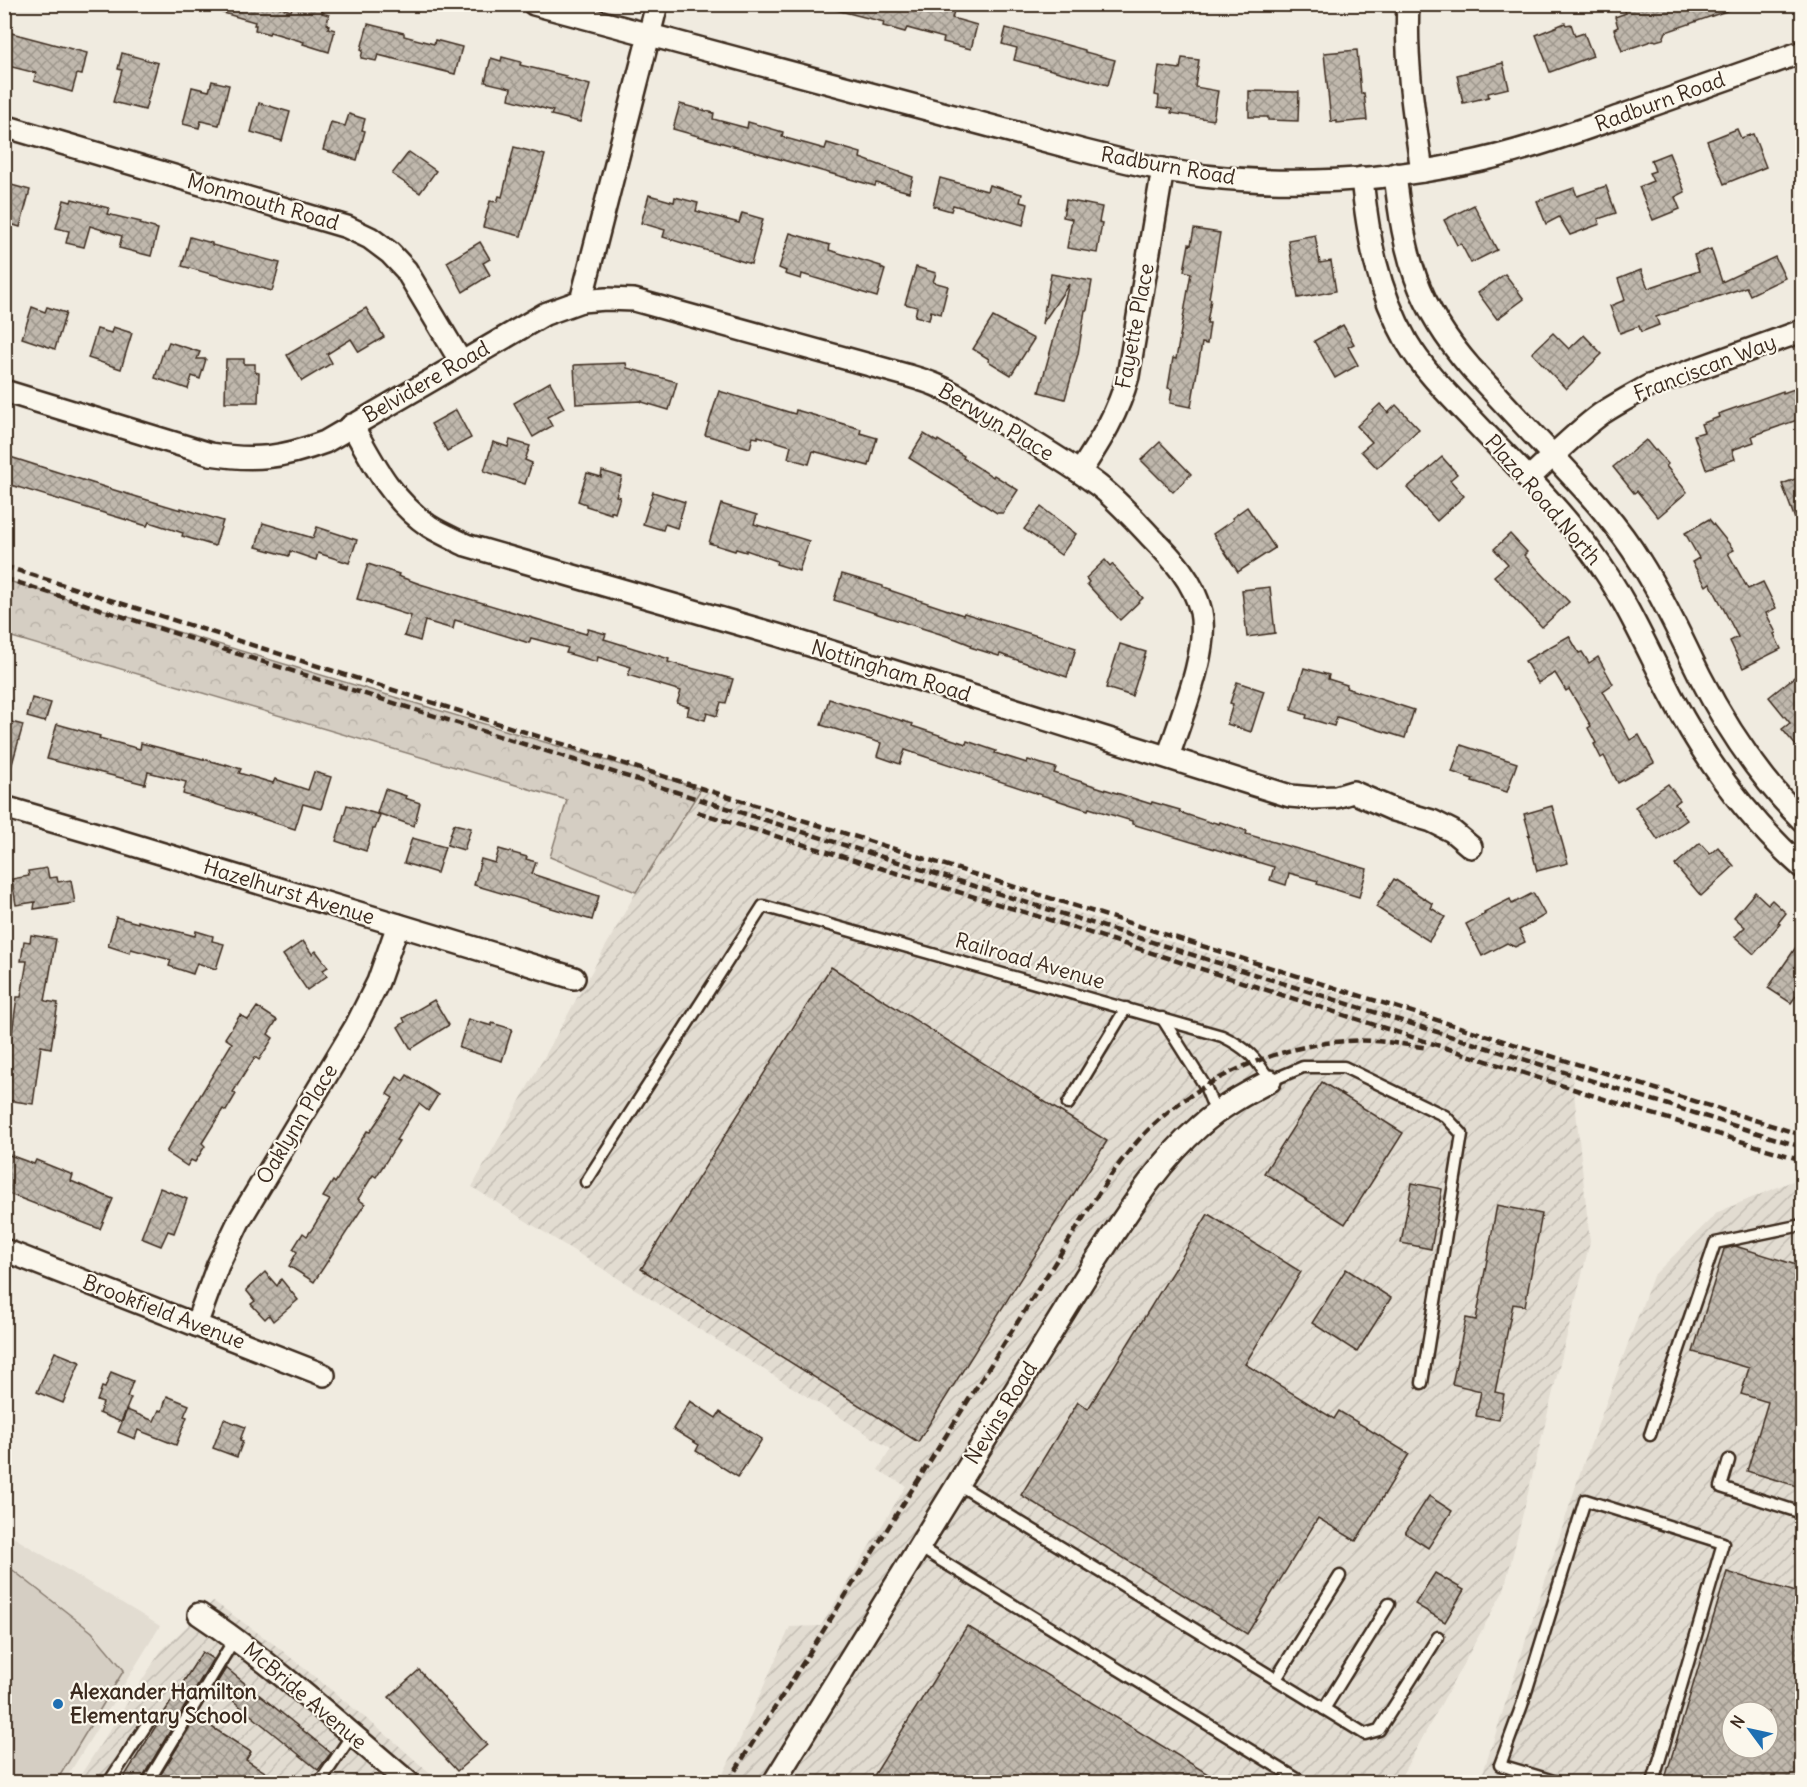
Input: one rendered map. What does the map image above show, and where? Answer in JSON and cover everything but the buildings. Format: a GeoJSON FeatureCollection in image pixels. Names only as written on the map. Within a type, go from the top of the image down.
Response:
{"type":"FeatureCollection","features":[{"type":"Feature","properties":{"kind":"street","name":"Radburn Road"},"geometry":{"type":"LineString","coordinates":[[534,4],[1084,151],[1163,169],[1203,176],[1242,179],[1362,178],[1461,165],[1539,145],[1803,52]]}},
{"type":"Feature","properties":{"kind":"street"},"geometry":{"type":"LineString","coordinates":[[581,301],[657,4]]}},
{"type":"Feature","properties":{"kind":"street"},"geometry":{"type":"LineString","coordinates":[[1408,4],[1409,60],[1422,171]]}},
{"type":"Feature","properties":{"kind":"street","name":"Monmouth Road"},"geometry":{"type":"LineString","coordinates":[[4,126],[347,227],[370,238],[390,253],[406,270],[461,362]]}},
{"type":"Feature","properties":{"kind":"street","name":"Fayette Place"},"geometry":{"type":"LineString","coordinates":[[1080,472],[1104,435],[1122,398],[1128,376],[1163,169]]}},
{"type":"Feature","properties":{"kind":"street","name":"Plaza Road North"},"geometry":{"type":"LineString","coordinates":[[1395,174],[1406,246],[1415,278],[1437,325],[1452,347],[1598,504],[1620,532],[1658,593],[1700,677],[1730,730],[1768,783],[1803,820]]}},
{"type":"Feature","properties":{"kind":"street","name":"Plaza Road North"},"geometry":{"type":"LineString","coordinates":[[1362,178],[1366,221],[1382,290],[1408,343],[1425,368],[1572,527],[1593,553],[1642,636],[1701,749],[1741,804],[1764,830],[1803,867]]}},
{"type":"Feature","properties":{"kind":"street","name":"Berwyn Place"},"geometry":{"type":"LineString","coordinates":[[581,301],[634,300],[926,381],[963,398],[1080,472],[1119,504],[1170,555],[1194,591],[1201,612],[1200,651],[1168,757]]}},
{"type":"Feature","properties":{"kind":"street","name":"Belvidere Road"},"geometry":{"type":"LineString","coordinates":[[4,391],[210,454],[236,459],[267,458],[296,453],[325,442],[545,314],[581,301]]}},
{"type":"Feature","properties":{"kind":"street","name":"Franciscan Way"},"geometry":{"type":"LineString","coordinates":[[1528,480],[1601,415],[1649,386],[1803,331]]}},
{"type":"Feature","properties":{"kind":"street","name":"Nottingham Road"},"geometry":{"type":"LineString","coordinates":[[352,425],[374,467],[404,506],[429,526],[466,545],[781,636],[1290,796],[1336,797],[1353,792],[1394,810],[1432,821],[1452,831],[1471,847]]}},
{"type":"Feature","properties":{"kind":"street","name":"Hazelhurst Avenue"},"geometry":{"type":"LineString","coordinates":[[4,807],[574,978]]}},
{"type":"Feature","properties":{"kind":"street","name":"Oaklynn Place"},"geometry":{"type":"LineString","coordinates":[[196,1325],[218,1265],[239,1221],[356,1026],[378,982],[398,925]]}},
{"type":"Feature","properties":{"kind":"street","name":"Nevins Road"},"geometry":{"type":"LineString","coordinates":[[774,1782],[1091,1268],[1123,1220],[1176,1150],[1199,1126],[1250,1091],[1270,1081]]}},
{"type":"Feature","properties":{"kind":"street","name":"Brookfield Avenue"},"geometry":{"type":"LineString","coordinates":[[4,1250],[324,1374]]}},
{"type":"Feature","properties":{"kind":"street","name":"McBride Avenue"},"geometry":{"type":"LineString","coordinates":[[199,1614],[276,1670],[408,1782]]}},
{"type":"Feature","properties":{"kind":"lane","name":"Railroad Avenue"},"geometry":{"type":"LineString","coordinates":[[586,1182],[763,906],[1222,1036],[1236,1043],[1258,1061],[1270,1081]]}},
{"type":"Feature","properties":{"kind":"lane"},"geometry":{"type":"LineString","coordinates":[[1068,1104],[1126,1008]]}},
{"type":"Feature","properties":{"kind":"lane"},"geometry":{"type":"LineString","coordinates":[[1162,1018],[1205,1086],[1216,1113]]}},
{"type":"Feature","properties":{"kind":"lane"},"geometry":{"type":"LineString","coordinates":[[1270,1081],[1303,1067],[1344,1067],[1445,1116],[1462,1134],[1422,1383]]}},
{"type":"Feature","properties":{"kind":"lane"},"geometry":{"type":"LineString","coordinates":[[1650,1435],[1715,1243],[1803,1225]]}},
{"type":"Feature","properties":{"kind":"lane"},"geometry":{"type":"LineString","coordinates":[[1729,1460],[1721,1487],[1803,1513]]}},
{"type":"Feature","properties":{"kind":"lane"},"geometry":{"type":"LineString","coordinates":[[958,1484],[1365,1734],[1379,1730],[1438,1637]]}},
{"type":"Feature","properties":{"kind":"lane"},"geometry":{"type":"LineString","coordinates":[[1557,1782],[1500,1765],[1522,1704],[1585,1500],[1724,1544],[1653,1782]]}},
{"type":"Feature","properties":{"kind":"lane"},"geometry":{"type":"LineString","coordinates":[[919,1547],[1302,1782]]}},
{"type":"Feature","properties":{"kind":"lane"},"geometry":{"type":"LineString","coordinates":[[1276,1679],[1340,1576]]}},
{"type":"Feature","properties":{"kind":"lane"},"geometry":{"type":"LineString","coordinates":[[1324,1709],[1389,1604]]}},
{"type":"Feature","properties":{"kind":"lane"},"geometry":{"type":"LineString","coordinates":[[148,1782],[235,1638]]}},
{"type":"Feature","properties":{"kind":"lane"},"geometry":{"type":"LineString","coordinates":[[109,1782],[149,1721]]}},
{"type":"Feature","properties":{"kind":"lane"},"geometry":{"type":"LineString","coordinates":[[320,1782],[352,1735]]}},
{"type":"Feature","properties":{"kind":"shaded area"},"geometry":{"type":"Polygon","coordinates":[[[701,789],[1107,922],[1571,1065],[1590,1242],[1504,1590],[1398,1782],[719,1782],[790,1627],[821,1626],[906,1486],[878,1470],[891,1449],[472,1187],[636,892],[701,789]]]}},
{"type":"Feature","properties":{"kind":"shaded area"},"geometry":{"type":"Polygon","coordinates":[[[1802,1177],[1802,1782],[1480,1782],[1580,1473],[1653,1276],[1718,1212],[1802,1177]]]}},
{"type":"Feature","properties":{"kind":"shaded area","name":"Alexander Hamilton Elementary School"},"geometry":{"type":"Polygon","coordinates":[[[5,1532],[160,1626],[64,1782],[5,1782],[5,1532]]]}},
{"type":"Feature","properties":{"kind":"shaded area"},"geometry":{"type":"Polygon","coordinates":[[[213,1601],[275,1645],[396,1743],[439,1782],[76,1782],[161,1651],[213,1601]]]}},
{"type":"Feature","properties":{"kind":"green space"},"geometry":{"type":"Polygon","coordinates":[[[4,580],[701,789],[636,892],[550,857],[567,800],[5,635],[4,580]]]}},
{"type":"Feature","properties":{"kind":"green space","name":"Alexander Hamilton Elementary School"},"geometry":{"type":"Polygon","coordinates":[[[5,1564],[92,1632],[124,1670],[56,1782],[5,1782],[5,1564]]]}},
{"type":"Feature","properties":{"kind":"railway"},"geometry":{"type":"LineString","coordinates":[[4,566],[1802,1135]]}},
{"type":"Feature","properties":{"kind":"railway"},"geometry":{"type":"LineString","coordinates":[[4,578],[1802,1147]]}},
{"type":"Feature","properties":{"kind":"railway"},"geometry":{"type":"LineString","coordinates":[[697,812],[1050,920],[1604,1099],[1802,1160]]}},
{"type":"Feature","properties":{"kind":"railway"},"geometry":{"type":"LineString","coordinates":[[728,1782],[1095,1199],[1136,1143],[1156,1122],[1179,1103],[1231,1072],[1288,1051],[1317,1044],[1346,1041],[1377,1041],[1428,1048]]}},
{"type":"Feature","properties":{"kind":"place","name":"Alexander Hamilton Elementary School"},"geometry":{"type":"Point","coordinates":[58,1704]}}]}
